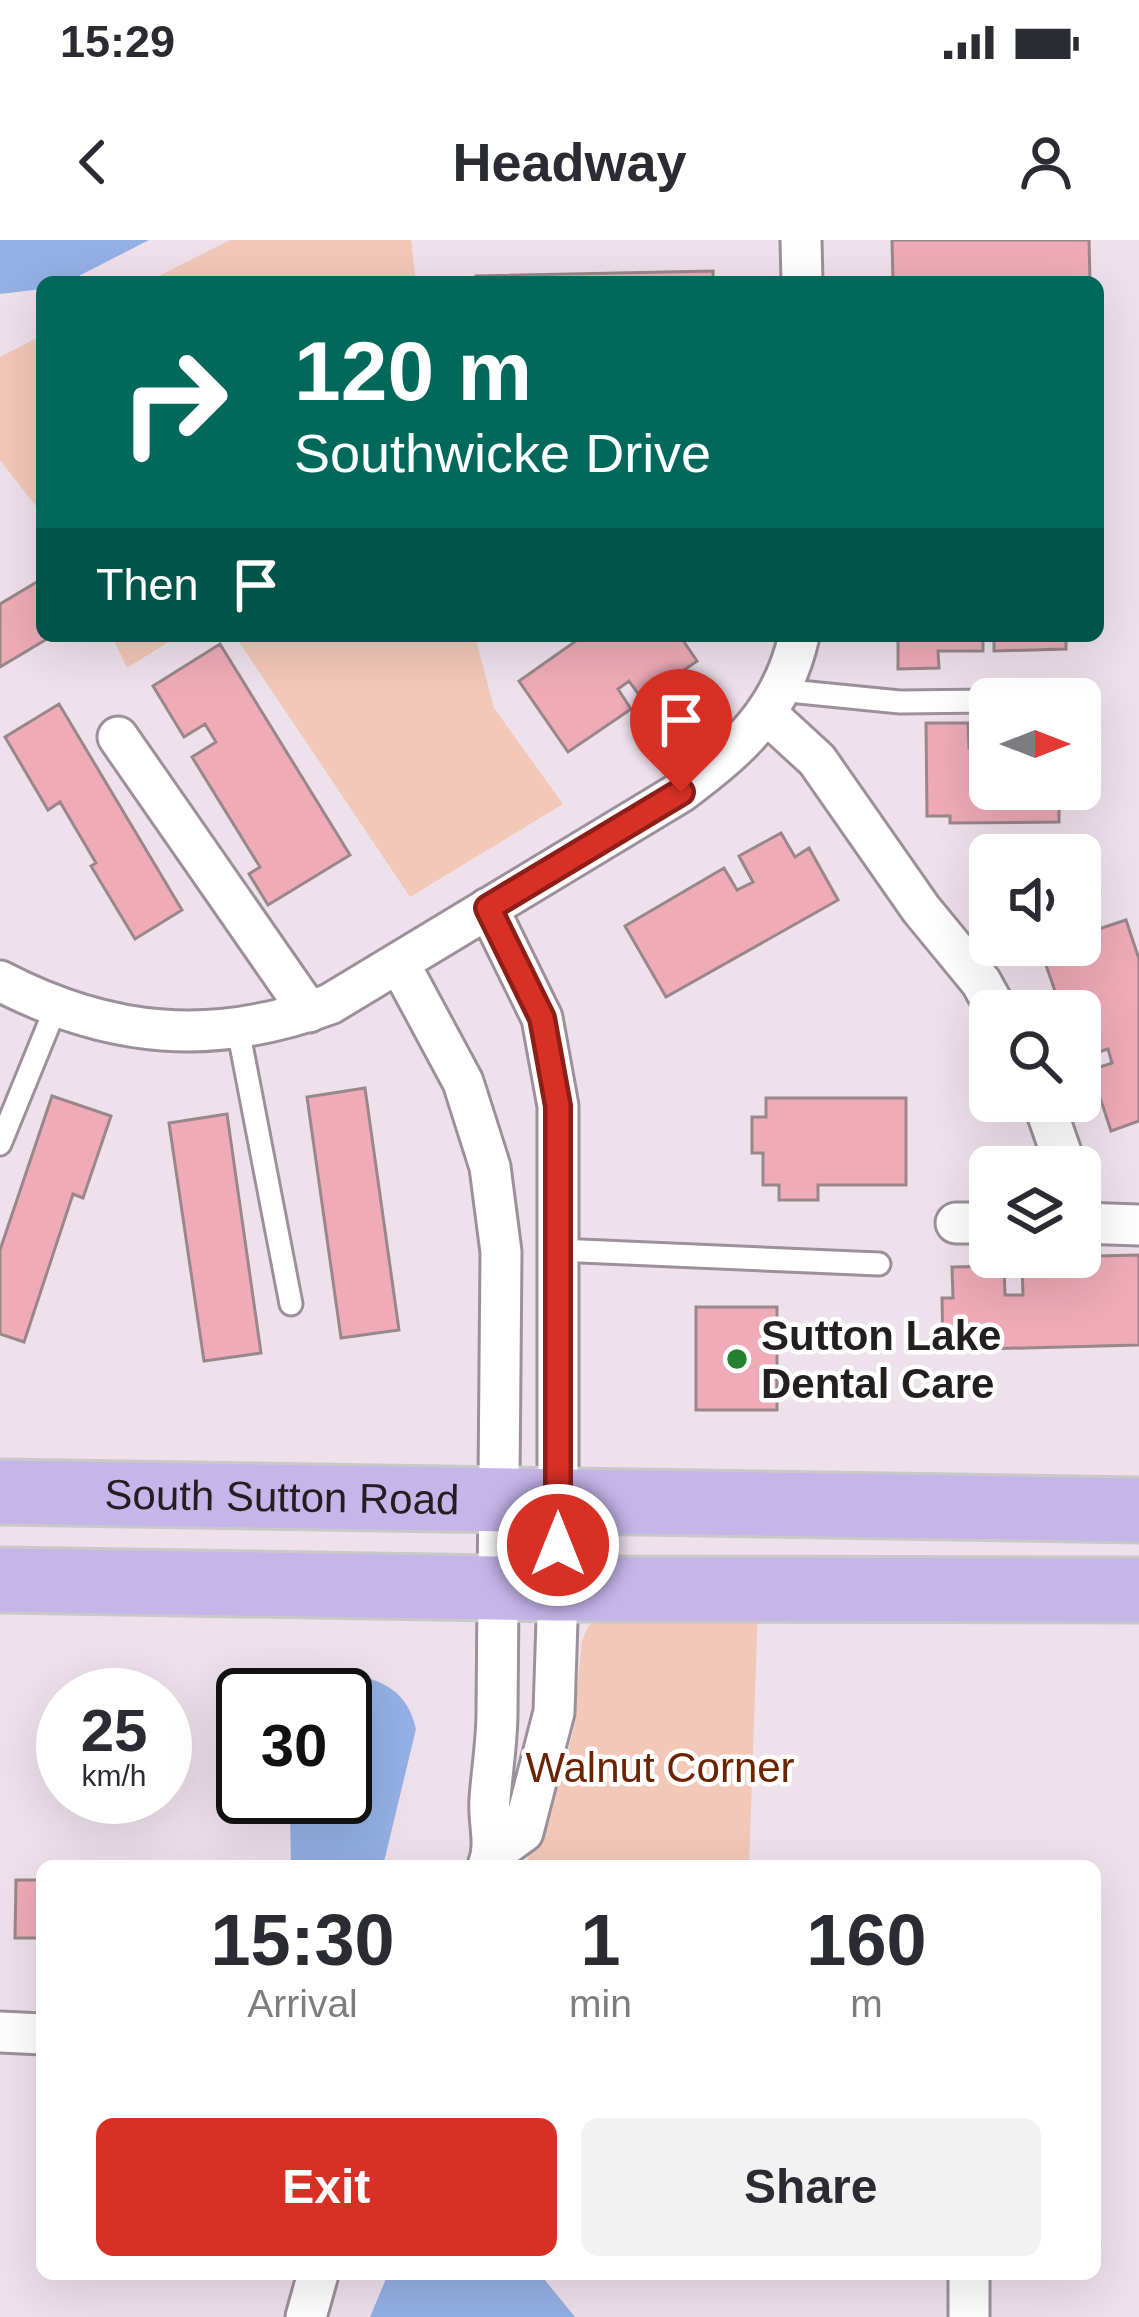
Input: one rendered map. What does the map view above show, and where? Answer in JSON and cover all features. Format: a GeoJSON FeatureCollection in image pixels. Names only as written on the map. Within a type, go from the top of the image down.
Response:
{"type":"FeatureCollection","features":[{"type":"Feature","properties":{"kind":"main road","name":"South Sutton Road"},"geometry":{"type":"LineString","coordinates":[[0,1492],[1139,1510]]}},
{"type":"Feature","properties":{"kind":"main road","name":"South Sutton Road"},"geometry":{"type":"LineString","coordinates":[[0,1580],[1139,1590]]}},
{"type":"Feature","properties":{"kind":"street"},"geometry":{"type":"LineString","coordinates":[[801,240],[802,276]]}},
{"type":"Feature","properties":{"kind":"street"},"geometry":{"type":"LineString","coordinates":[[0,981],[100,1022],[160,1031],[238,1030],[330,1004],[681,792],[733,754],[773,702],[794,661],[798,642]]}},
{"type":"Feature","properties":{"kind":"street"},"geometry":{"type":"LineString","coordinates":[[773,702],[921,909],[985,990]]}},
{"type":"Feature","properties":{"kind":"street"},"geometry":{"type":"LineString","coordinates":[[118,737],[309,1012]]}},
{"type":"Feature","properties":{"kind":"street"},"geometry":{"type":"LineString","coordinates":[[488,908],[542,1018],[558,1106],[558,1250],[527,1501],[496,1587],[491,1859]]}},
{"type":"Feature","properties":{"kind":"street"},"geometry":{"type":"LineString","coordinates":[[399,963],[463,1082],[490,1167],[527,1501],[558,1588],[554,1712],[523,1832],[491,1859]]}},
{"type":"Feature","properties":{"kind":"street"},"geometry":{"type":"LineString","coordinates":[[1101,1224],[1139,1225]]}},
{"type":"Feature","properties":{"kind":"street"},"geometry":{"type":"LineString","coordinates":[[501,1252],[558,1250]]}},
{"type":"Feature","properties":{"kind":"street"},"geometry":{"type":"LineString","coordinates":[[0,2032],[36,2034]]}},
{"type":"Feature","properties":{"kind":"street"},"geometry":{"type":"LineString","coordinates":[[306,2317],[316,2280]]}},
{"type":"Feature","properties":{"kind":"street"},"geometry":{"type":"LineString","coordinates":[[969,2280],[969,2317]]}},
{"type":"Feature","properties":{"kind":"lane"},"geometry":{"type":"LineString","coordinates":[[773,702],[969,701]]}},
{"type":"Feature","properties":{"kind":"lane"},"geometry":{"type":"LineString","coordinates":[[0,1144],[56,1006]]}},
{"type":"Feature","properties":{"kind":"lane"},"geometry":{"type":"LineString","coordinates":[[238,1030],[291,1304]]}},
{"type":"Feature","properties":{"kind":"lane"},"geometry":{"type":"LineString","coordinates":[[558,1250],[879,1264]]}},
{"type":"Feature","properties":{"kind":"green space"},"geometry":{"type":"Polygon","coordinates":[[[230,240],[411,240],[415,276],[159,276],[230,240]]]}},
{"type":"Feature","properties":{"kind":"green space"},"geometry":{"type":"Polygon","coordinates":[[[36,338],[36,506],[0,460],[0,357],[36,338]]]}},
{"type":"Feature","properties":{"kind":"green space"},"geometry":{"type":"Polygon","coordinates":[[[115,642],[168,642],[127,668],[115,642]]]}},
{"type":"Feature","properties":{"kind":"green space"},"geometry":{"type":"Polygon","coordinates":[[[239,642],[477,642],[494,708],[563,804],[410,897],[239,642]]]}},
{"type":"Feature","properties":{"kind":"green space","name":"Walnut Corner"},"geometry":{"type":"Polygon","coordinates":[[[758,1609],[749,1860],[528,1860],[562,1778],[573,1731],[582,1641],[589,1625],[605,1614],[758,1609]]]}},
{"type":"Feature","properties":{"kind":"water"},"geometry":{"type":"Polygon","coordinates":[[[0,240],[149,240],[79,276],[36,276],[36,290],[0,294],[0,240]]]}},
{"type":"Feature","properties":{"kind":"water"},"geometry":{"type":"Polygon","coordinates":[[[373,1680],[400,1696],[416,1729],[384,1860],[291,1860],[290,1824],[372,1824],[373,1680]]]}},
{"type":"Feature","properties":{"kind":"water"},"geometry":{"type":"Polygon","coordinates":[[[385,2280],[545,2280],[575,2317],[370,2317],[385,2280]]]}},
{"type":"Feature","properties":{"kind":"building"},"geometry":{"type":"Polygon","coordinates":[[[892,240],[1089,240],[1090,276],[893,276],[892,240]]]}},
{"type":"Feature","properties":{"kind":"building"},"geometry":{"type":"Polygon","coordinates":[[[713,271],[713,276],[476,276],[713,271]]]}},
{"type":"Feature","properties":{"kind":"building"},"geometry":{"type":"Polygon","coordinates":[[[36,583],[36,642],[42,642],[0,667],[0,604],[36,583]]]}},
{"type":"Feature","properties":{"kind":"building"},"geometry":{"type":"Polygon","coordinates":[[[574,642],[684,642],[697,661],[642,699],[629,681],[618,689],[631,709],[568,752],[519,681],[574,642]]]}},
{"type":"Feature","properties":{"kind":"building"},"geometry":{"type":"Polygon","coordinates":[[[898,642],[983,642],[983,651],[938,651],[939,668],[898,669],[898,642]]]}},
{"type":"Feature","properties":{"kind":"building"},"geometry":{"type":"Polygon","coordinates":[[[994,642],[1066,642],[1066,649],[994,651],[994,642]]]}},
{"type":"Feature","properties":{"kind":"building"},"geometry":{"type":"Polygon","coordinates":[[[220,644],[350,855],[268,905],[249,874],[260,867],[192,757],[216,742],[205,724],[184,737],[153,686],[220,644]]]}},
{"type":"Feature","properties":{"kind":"building"},"geometry":{"type":"Polygon","coordinates":[[[59,704],[182,910],[135,939],[60,802],[48,810],[5,737],[59,704]]]}},
{"type":"Feature","properties":{"kind":"building"},"geometry":{"type":"Polygon","coordinates":[[[926,723],[968,723],[969,810],[1059,810],[1059,822],[950,823],[950,816],[927,816],[926,723]]]}},
{"type":"Feature","properties":{"kind":"building"},"geometry":{"type":"Polygon","coordinates":[[[781,833],[795,857],[809,848],[838,900],[666,997],[625,926],[724,868],[737,890],[753,882],[739,856],[781,833]]]}},
{"type":"Feature","properties":{"kind":"building"},"geometry":{"type":"Polygon","coordinates":[[[1126,920],[1139,959],[1139,1121],[1111,1131],[1101,1100],[1101,1067],[1112,1063],[1108,1049],[1101,1051],[1101,990],[1055,990],[1046,966],[1101,966],[1101,928],[1126,920]]]}},
{"type":"Feature","properties":{"kind":"building"},"geometry":{"type":"Polygon","coordinates":[[[365,1088],[399,1330],[341,1338],[307,1097],[365,1088]]]}},
{"type":"Feature","properties":{"kind":"building"},"geometry":{"type":"Polygon","coordinates":[[[52,1096],[111,1116],[83,1198],[73,1194],[24,1342],[0,1334],[0,1250],[52,1096]]]}},
{"type":"Feature","properties":{"kind":"building"},"geometry":{"type":"Polygon","coordinates":[[[766,1098],[906,1098],[906,1185],[818,1185],[818,1200],[779,1200],[779,1185],[763,1185],[763,1153],[752,1153],[752,1117],[766,1117],[766,1098]]]}},
{"type":"Feature","properties":{"kind":"building"},"geometry":{"type":"Polygon","coordinates":[[[227,1114],[261,1353],[204,1361],[169,1123],[227,1114]]]}},
{"type":"Feature","properties":{"kind":"building"},"geometry":{"type":"Polygon","coordinates":[[[1139,1255],[1139,1345],[943,1350],[942,1298],[953,1298],[952,1267],[969,1267],[969,1278],[1004,1278],[1005,1295],[1023,1295],[1022,1278],[1101,1278],[1101,1256],[1139,1255]]]}},
{"type":"Feature","properties":{"kind":"building","name":"Sutton Lake Dental Care"},"geometry":{"type":"Polygon","coordinates":[[[696,1307],[777,1307],[777,1410],[696,1410],[696,1307]]]}},
{"type":"Feature","properties":{"kind":"building"},"geometry":{"type":"Polygon","coordinates":[[[16,1880],[36,1880],[36,1938],[15,1938],[16,1880]]]}},
{"type":"Feature","properties":{"kind":"place","name":"Sutton Lake Dental Care"},"geometry":{"type":"Point","coordinates":[737,1359]}},
{"type":"Feature","properties":{"kind":"route"},"geometry":{"type":"LineString","coordinates":[[558,1545],[558,1106],[542,1018],[488,908],[681,792]]}}]}
